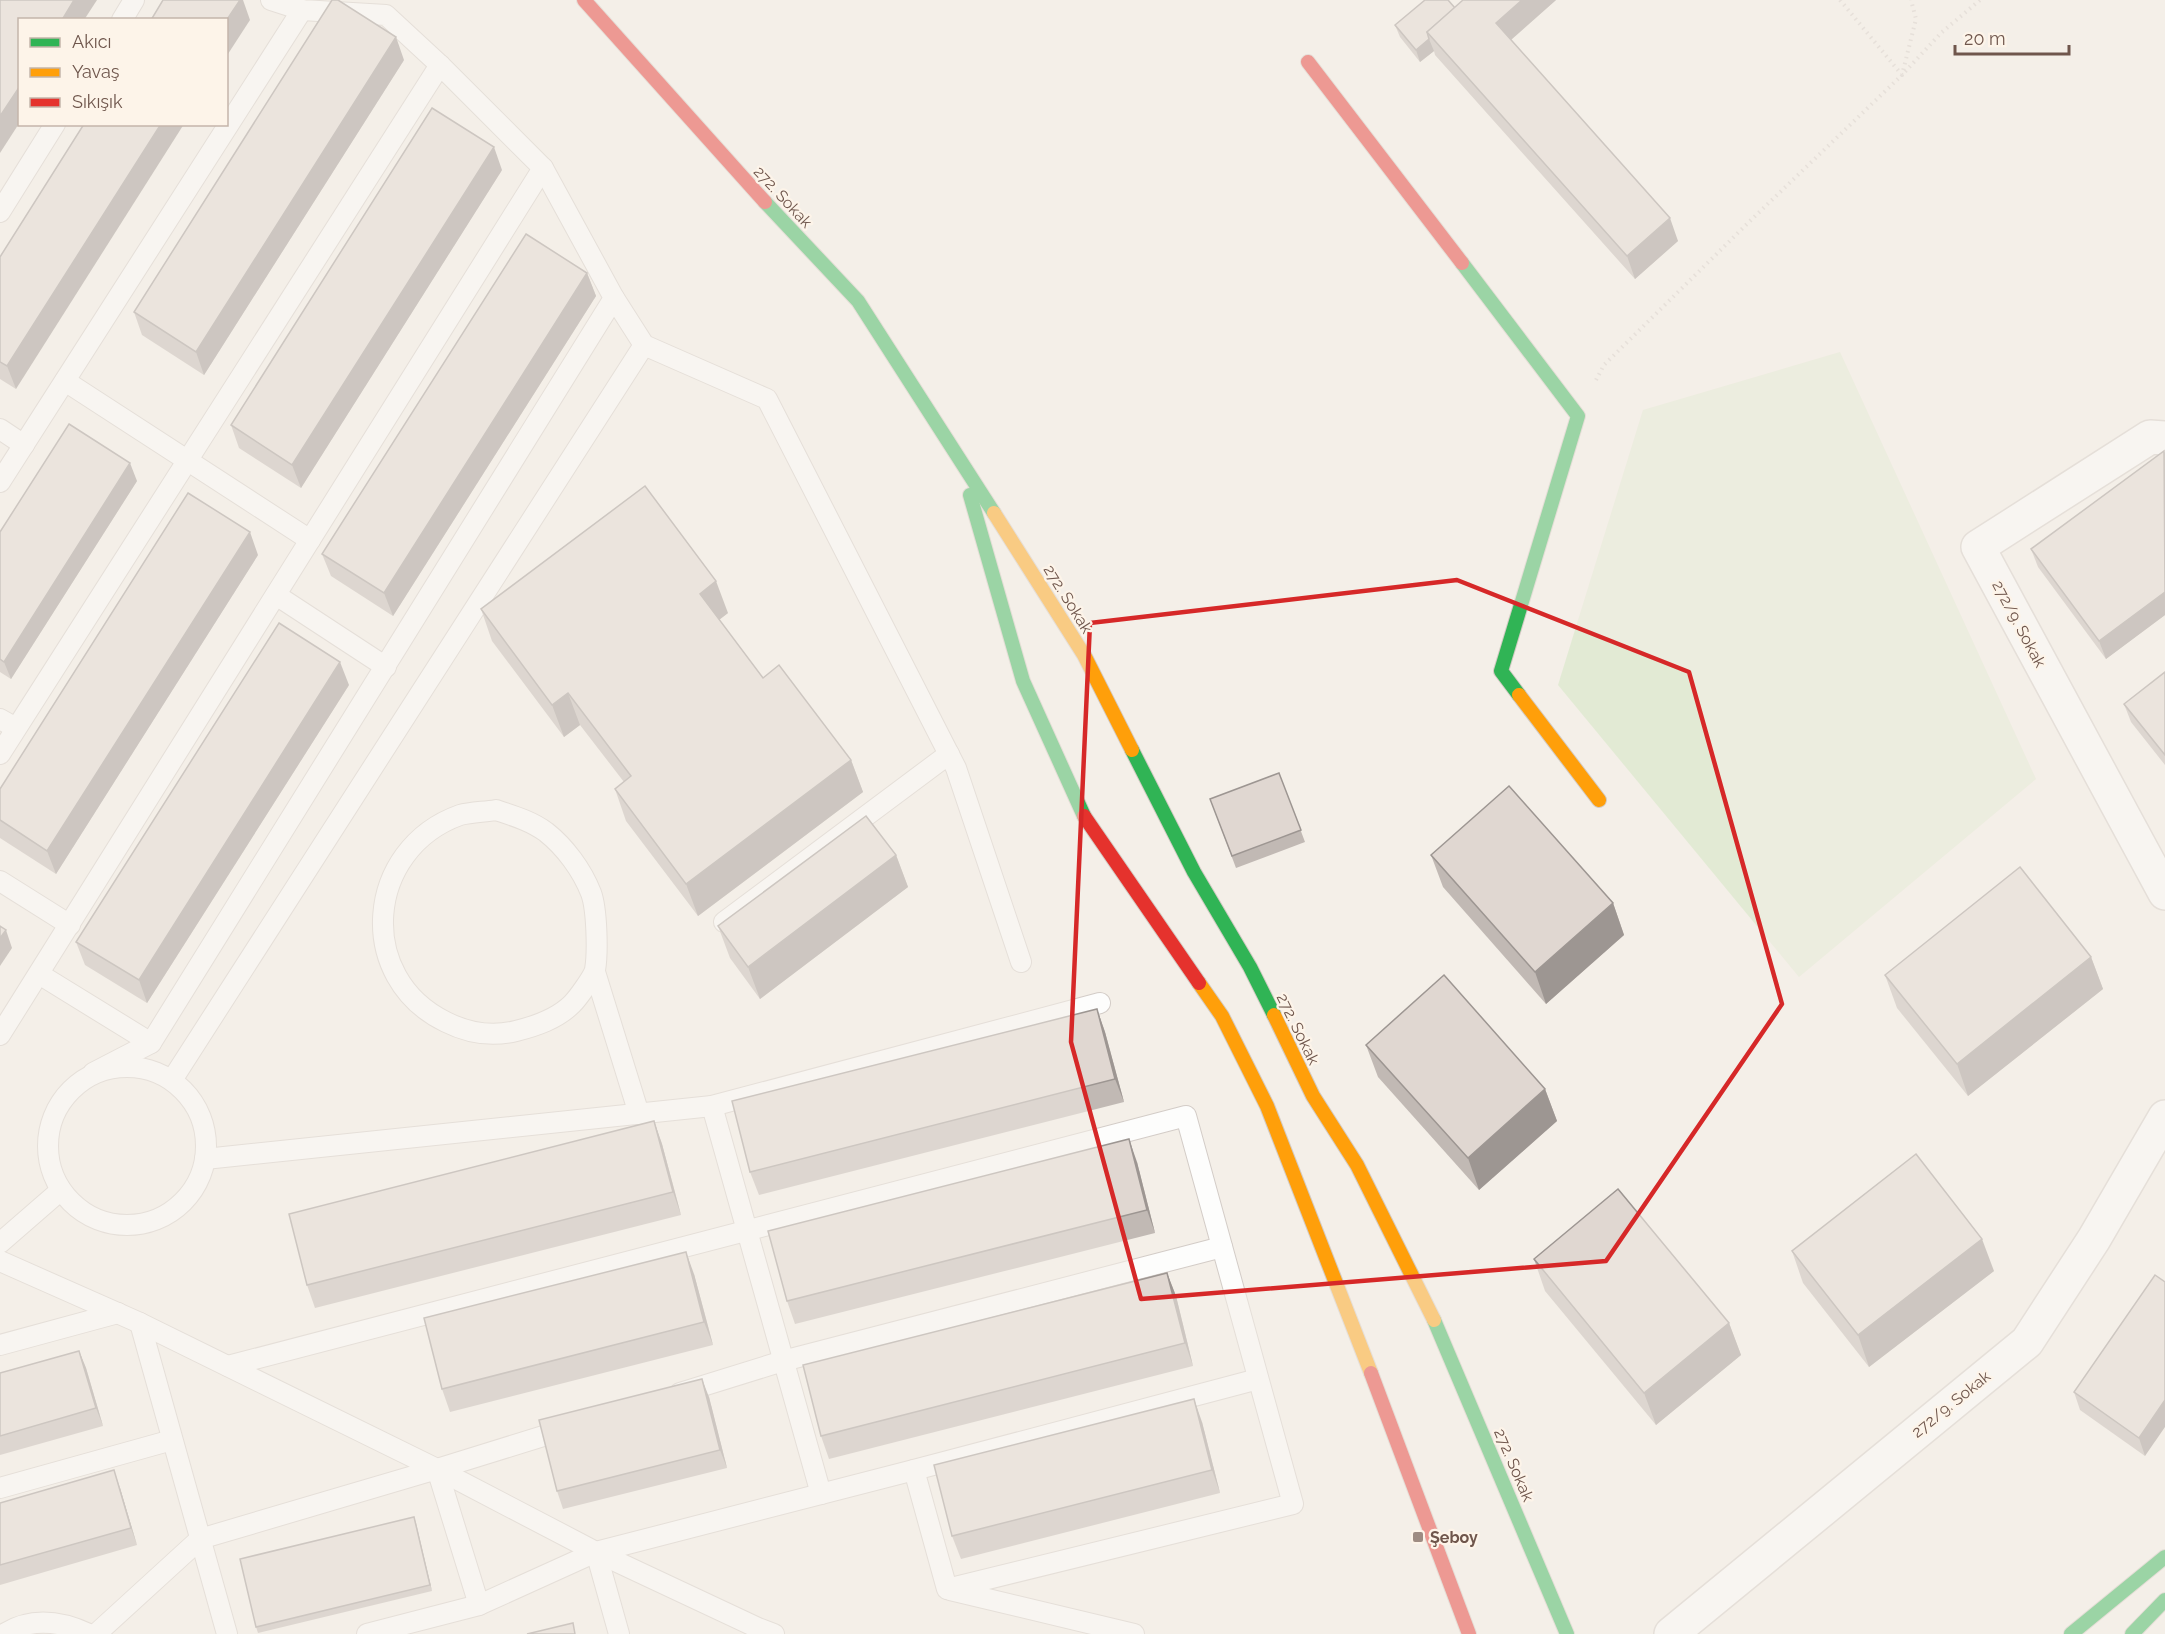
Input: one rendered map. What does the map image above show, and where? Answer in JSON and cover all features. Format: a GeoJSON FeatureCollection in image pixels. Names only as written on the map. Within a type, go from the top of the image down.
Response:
{"type":"FeatureCollection","features":[{"type":"Feature","properties":{"kind":"street","name":"272. Sokak"},"geometry":{"type":"LineString","coordinates":[[584,0],[725,159],[858,301],[1084,655],[1194,872],[1250,967],[1307,1097],[1357,1165],[1432,1314],[1567,1634]]}},
{"type":"Feature","properties":{"kind":"street"},"geometry":{"type":"LineString","coordinates":[[1308,62],[1578,416],[1501,671],[1599,800]]}},
{"type":"Feature","properties":{"kind":"street","name":"272/9. Sokak"},"geometry":{"type":"LineString","coordinates":[[2165,438],[2150,437],[1978,547],[2165,893]]}},
{"type":"Feature","properties":{"kind":"street","name":"272. Sokak"},"geometry":{"type":"LineString","coordinates":[[960,458],[1023,681],[1084,816],[1222,1016],[1272,1105],[1469,1634]]}},
{"type":"Feature","properties":{"kind":"street","name":"272/9. Sokak"},"geometry":{"type":"LineString","coordinates":[[1671,1634],[2027,1342],[2094,1239],[2165,1117]]}},
{"type":"Feature","properties":{"kind":"street"},"geometry":{"type":"LineString","coordinates":[[2071,1634],[2165,1557]]}},
{"type":"Feature","properties":{"kind":"street"},"geometry":{"type":"LineString","coordinates":[[2132,1634],[2165,1600]]}},
{"type":"Feature","properties":{"kind":"lane"},"geometry":{"type":"LineString","coordinates":[[123,18],[134,0]]}},
{"type":"Feature","properties":{"kind":"lane"},"geometry":{"type":"LineString","coordinates":[[271,0],[302,10],[386,15],[440,64],[543,168],[614,298],[644,345],[768,399],[956,768],[1022,962]]}},
{"type":"Feature","properties":{"kind":"lane"},"geometry":{"type":"LineString","coordinates":[[228,126],[302,10]]}},
{"type":"Feature","properties":{"kind":"lane"},"geometry":{"type":"LineString","coordinates":[[0,754],[8,724],[187,460],[440,64]]}},
{"type":"Feature","properties":{"kind":"lane"},"geometry":{"type":"LineString","coordinates":[[0,212],[54,126]]}},
{"type":"Feature","properties":{"kind":"lane"},"geometry":{"type":"LineString","coordinates":[[0,482],[228,126]]}},
{"type":"Feature","properties":{"kind":"lane"},"geometry":{"type":"LineString","coordinates":[[0,1035],[543,168]]}},
{"type":"Feature","properties":{"kind":"lane"},"geometry":{"type":"LineString","coordinates":[[93,1073],[119,1066],[147,1068],[172,1080],[190,1098],[202,1119],[207,1145],[205,1159],[203,1169],[192,1192],[174,1210],[151,1221],[126,1225],[101,1221],[79,1209],[61,1190],[50,1165],[48,1138],[55,1112],[71,1089],[93,1073],[151,1043],[614,298]]}},
{"type":"Feature","properties":{"kind":"lane"},"geometry":{"type":"LineString","coordinates":[[172,1080],[644,345]]}},
{"type":"Feature","properties":{"kind":"lane"},"geometry":{"type":"LineString","coordinates":[[65,381],[310,540]]}},
{"type":"Feature","properties":{"kind":"lane"},"geometry":{"type":"LineString","coordinates":[[0,429],[24,445]]}},
{"type":"Feature","properties":{"kind":"lane"},"geometry":{"type":"LineString","coordinates":[[276,595],[386,667]]}},
{"type":"Feature","properties":{"kind":"lane"},"geometry":{"type":"LineString","coordinates":[[724,922],[949,754]]}},
{"type":"Feature","properties":{"kind":"lane"},"geometry":{"type":"LineString","coordinates":[[595,972],[572,1004],[540,1025],[502,1035],[463,1031],[428,1014],[403,988],[387,957],[381,921],[387,886],[404,855],[430,830],[461,815],[496,810],[525,819],[546,832],[574,861],[592,895],[596,932],[595,972],[639,1114]]}},
{"type":"Feature","properties":{"kind":"lane"},"geometry":{"type":"LineString","coordinates":[[0,881],[70,925]]}},
{"type":"Feature","properties":{"kind":"lane"},"geometry":{"type":"LineString","coordinates":[[39,974],[151,1043]]}},
{"type":"Feature","properties":{"kind":"lane"},"geometry":{"type":"LineString","coordinates":[[205,1159],[712,1106],[1100,1003]]}},
{"type":"Feature","properties":{"kind":"lane"},"geometry":{"type":"LineString","coordinates":[[712,1106],[821,1494]]}},
{"type":"Feature","properties":{"kind":"lane"},"geometry":{"type":"LineString","coordinates":[[228,1366],[1186,1116],[1293,1504],[947,1589]]}},
{"type":"Feature","properties":{"kind":"lane"},"geometry":{"type":"LineString","coordinates":[[0,1243],[61,1190]]}},
{"type":"Feature","properties":{"kind":"lane"},"geometry":{"type":"LineString","coordinates":[[660,1400],[783,1361],[1222,1246]]}},
{"type":"Feature","properties":{"kind":"lane"},"geometry":{"type":"LineString","coordinates":[[0,1261],[140,1323],[437,1469],[596,1552],[774,1634]]}},
{"type":"Feature","properties":{"kind":"lane"},"geometry":{"type":"LineString","coordinates":[[0,1345],[118,1313]]}},
{"type":"Feature","properties":{"kind":"lane"},"geometry":{"type":"LineString","coordinates":[[140,1323],[227,1634]]}},
{"type":"Feature","properties":{"kind":"lane"},"geometry":{"type":"LineString","coordinates":[[368,1634],[479,1605],[596,1552],[1258,1379]]}},
{"type":"Feature","properties":{"kind":"lane"},"geometry":{"type":"LineString","coordinates":[[96,1634],[200,1539],[582,1424]]}},
{"type":"Feature","properties":{"kind":"lane"},"geometry":{"type":"LineString","coordinates":[[0,1488],[172,1440]]}},
{"type":"Feature","properties":{"kind":"lane"},"geometry":{"type":"LineString","coordinates":[[437,1469],[479,1605]]}},
{"type":"Feature","properties":{"kind":"lane"},"geometry":{"type":"LineString","coordinates":[[914,1470],[947,1589]]}},
{"type":"Feature","properties":{"kind":"lane"},"geometry":{"type":"LineString","coordinates":[[596,1552],[619,1634]]}},
{"type":"Feature","properties":{"kind":"lane"},"geometry":{"type":"LineString","coordinates":[[947,1589],[1134,1634]]}},
{"type":"Feature","properties":{"kind":"lane"},"geometry":{"type":"LineString","coordinates":[[4,1634],[13,1628],[42,1622],[69,1625],[89,1634]]}},
{"type":"Feature","properties":{"kind":"path"},"geometry":{"type":"LineString","coordinates":[[1840,0],[1902,75]]}},
{"type":"Feature","properties":{"kind":"path"},"geometry":{"type":"LineString","coordinates":[[1902,75],[1916,19],[1911,0]]}},
{"type":"Feature","properties":{"kind":"path"},"geometry":{"type":"LineString","coordinates":[[1578,416],[1604,365],[1902,75],[1941,33],[1980,0]]}},
{"type":"Feature","properties":{"kind":"highlighted area"},"geometry":{"type":"Polygon","coordinates":[[[1457,580],[1689,672],[1782,1004],[1606,1261],[1141,1299],[1071,1042],[1090,623],[1457,580]]]}},
{"type":"Feature","properties":{"kind":"green space"},"geometry":{"type":"Polygon","coordinates":[[[1840,352],[2036,779],[1799,977],[1558,685],[1643,410],[1840,352]]]}},
{"type":"Feature","properties":{"kind":"building"},"geometry":{"type":"Polygon","coordinates":[[[0,0],[74,0],[63,18],[18,18],[18,89],[0,116],[0,0]]]}},
{"type":"Feature","properties":{"kind":"building"},"geometry":{"type":"Polygon","coordinates":[[[163,0],[240,0],[228,18],[152,18],[163,0]]]}},
{"type":"Feature","properties":{"kind":"building"},"geometry":{"type":"Polygon","coordinates":[[[332,0],[338,0],[396,37],[196,352],[134,312],[332,0]]]}},
{"type":"Feature","properties":{"kind":"building"},"geometry":{"type":"Polygon","coordinates":[[[1425,0],[1448,0],[1455,8],[1427,32],[1429,39],[1416,50],[1395,25],[1425,0]]]}},
{"type":"Feature","properties":{"kind":"building"},"geometry":{"type":"Polygon","coordinates":[[[1463,0],[1522,0],[1496,23],[1670,218],[1627,256],[1427,32],[1463,0]]]}},
{"type":"Feature","properties":{"kind":"building"},"geometry":{"type":"Polygon","coordinates":[[[432,108],[494,147],[292,465],[231,425],[432,108]]]}},
{"type":"Feature","properties":{"kind":"building"},"geometry":{"type":"Polygon","coordinates":[[[83,126],[160,126],[7,366],[0,362],[0,257],[83,126]]]}},
{"type":"Feature","properties":{"kind":"building"},"geometry":{"type":"Polygon","coordinates":[[[526,234],[587,273],[384,593],[322,554],[526,234]]]}},
{"type":"Feature","properties":{"kind":"building"},"geometry":{"type":"Polygon","coordinates":[[[69,424],[130,463],[4,662],[0,659],[0,532],[69,424]]]}},
{"type":"Feature","properties":{"kind":"building"},"geometry":{"type":"Polygon","coordinates":[[[2164,451],[2165,592],[2099,641],[2031,549],[2164,451]]]}},
{"type":"Feature","properties":{"kind":"building"},"geometry":{"type":"Polygon","coordinates":[[[645,486],[716,581],[700,594],[763,678],[779,665],[851,760],[686,884],[615,789],[631,776],[568,693],[552,705],[481,609],[645,486]]]}},
{"type":"Feature","properties":{"kind":"building"},"geometry":{"type":"Polygon","coordinates":[[[188,493],[250,532],[47,851],[0,820],[0,789],[188,493]]]}},
{"type":"Feature","properties":{"kind":"building"},"geometry":{"type":"Polygon","coordinates":[[[279,623],[340,662],[139,980],[76,942],[279,623]]]}},
{"type":"Feature","properties":{"kind":"building"},"geometry":{"type":"Polygon","coordinates":[[[2165,672],[2165,755],[2124,704],[2165,672]]]}},
{"type":"Feature","properties":{"kind":"building"},"geometry":{"type":"Polygon","coordinates":[[[1279,773],[1301,830],[1232,856],[1210,799],[1279,773]]]}},
{"type":"Feature","properties":{"kind":"building"},"geometry":{"type":"Polygon","coordinates":[[[1509,786],[1613,903],[1535,972],[1431,855],[1509,786]]]}},
{"type":"Feature","properties":{"kind":"building"},"geometry":{"type":"Polygon","coordinates":[[[866,816],[896,855],[748,967],[718,926],[866,816]]]}},
{"type":"Feature","properties":{"kind":"building"},"geometry":{"type":"Polygon","coordinates":[[[2020,867],[2091,957],[1957,1064],[1885,975],[2020,867]]]}},
{"type":"Feature","properties":{"kind":"building"},"geometry":{"type":"Polygon","coordinates":[[[0,926],[6,930],[0,938],[0,926]]]}},
{"type":"Feature","properties":{"kind":"building"},"geometry":{"type":"Polygon","coordinates":[[[1444,975],[1545,1089],[1468,1158],[1366,1045],[1444,975]]]}},
{"type":"Feature","properties":{"kind":"building"},"geometry":{"type":"Polygon","coordinates":[[[1097,1009],[1115,1079],[750,1172],[732,1101],[1097,1009]]]}},
{"type":"Feature","properties":{"kind":"building"},"geometry":{"type":"Polygon","coordinates":[[[654,1121],[673,1192],[307,1285],[289,1214],[654,1121]]]}},
{"type":"Feature","properties":{"kind":"building"},"geometry":{"type":"Polygon","coordinates":[[[1129,1139],[1147,1210],[787,1301],[768,1231],[1129,1139]]]}},
{"type":"Feature","properties":{"kind":"building"},"geometry":{"type":"Polygon","coordinates":[[[1916,1154],[1982,1239],[1858,1335],[1792,1251],[1916,1154]]]}},
{"type":"Feature","properties":{"kind":"building"},"geometry":{"type":"Polygon","coordinates":[[[1618,1189],[1729,1323],[1644,1393],[1534,1259],[1618,1189]]]}},
{"type":"Feature","properties":{"kind":"building"},"geometry":{"type":"Polygon","coordinates":[[[686,1252],[704,1322],[442,1389],[424,1318],[686,1252]]]}},
{"type":"Feature","properties":{"kind":"building"},"geometry":{"type":"Polygon","coordinates":[[[1167,1273],[1185,1343],[821,1436],[803,1365],[1167,1273]]]}},
{"type":"Feature","properties":{"kind":"building"},"geometry":{"type":"Polygon","coordinates":[[[2155,1275],[2165,1282],[2165,1400],[2139,1438],[2074,1392],[2155,1275]]]}},
{"type":"Feature","properties":{"kind":"building"},"geometry":{"type":"Polygon","coordinates":[[[79,1351],[96,1408],[0,1436],[0,1373],[79,1351]]]}},
{"type":"Feature","properties":{"kind":"building"},"geometry":{"type":"Polygon","coordinates":[[[702,1379],[720,1450],[557,1491],[539,1420],[702,1379]]]}},
{"type":"Feature","properties":{"kind":"building"},"geometry":{"type":"Polygon","coordinates":[[[1194,1399],[1212,1470],[952,1536],[934,1465],[1194,1399]]]}},
{"type":"Feature","properties":{"kind":"building"},"geometry":{"type":"Polygon","coordinates":[[[114,1470],[131,1528],[0,1565],[0,1503],[114,1470]]]}},
{"type":"Feature","properties":{"kind":"building"},"geometry":{"type":"Polygon","coordinates":[[[414,1517],[430,1585],[256,1627],[240,1559],[414,1517]]]}},
{"type":"Feature","properties":{"kind":"building"},"geometry":{"type":"Polygon","coordinates":[[[573,1623],[575,1634],[527,1634],[573,1623]]]}},
{"type":"Feature","properties":{"kind":"traffic: fast"},"geometry":{"type":"LineString","coordinates":[[765,202],[858,301],[994,513]]}},
{"type":"Feature","properties":{"kind":"traffic: fast"},"geometry":{"type":"LineString","coordinates":[[1462,263],[1578,416],[1501,671],[1519,695]]}},
{"type":"Feature","properties":{"kind":"traffic: fast"},"geometry":{"type":"LineString","coordinates":[[970,495],[1023,681],[1084,816]]}},
{"type":"Feature","properties":{"kind":"traffic: fast"},"geometry":{"type":"LineString","coordinates":[[1132,750],[1194,872],[1250,967],[1274,1015]]}},
{"type":"Feature","properties":{"kind":"traffic: fast"},"geometry":{"type":"LineString","coordinates":[[1434,1320],[1567,1634]]}},
{"type":"Feature","properties":{"kind":"traffic: fast"},"geometry":{"type":"LineString","coordinates":[[2071,1634],[2165,1557]]}},
{"type":"Feature","properties":{"kind":"traffic: fast"},"geometry":{"type":"LineString","coordinates":[[2132,1634],[2165,1600]]}},
{"type":"Feature","properties":{"kind":"traffic: slow"},"geometry":{"type":"LineString","coordinates":[[994,513],[1084,655],[1132,750]]}},
{"type":"Feature","properties":{"kind":"traffic: slow"},"geometry":{"type":"LineString","coordinates":[[1519,695],[1599,800]]}},
{"type":"Feature","properties":{"kind":"traffic: slow"},"geometry":{"type":"LineString","coordinates":[[1199,983],[1222,1016],[1267,1106],[1371,1373]]}},
{"type":"Feature","properties":{"kind":"traffic: slow"},"geometry":{"type":"LineString","coordinates":[[1274,1015],[1313,1096],[1357,1165],[1434,1320]]}},
{"type":"Feature","properties":{"kind":"traffic: jam"},"geometry":{"type":"LineString","coordinates":[[584,0],[765,202]]}},
{"type":"Feature","properties":{"kind":"traffic: jam"},"geometry":{"type":"LineString","coordinates":[[1308,62],[1462,263]]}},
{"type":"Feature","properties":{"kind":"traffic: jam"},"geometry":{"type":"LineString","coordinates":[[1084,816],[1199,983]]}},
{"type":"Feature","properties":{"kind":"traffic: jam"},"geometry":{"type":"LineString","coordinates":[[1371,1373],[1469,1634]]}},
{"type":"Feature","properties":{"kind":"place","name":"Şeboy"},"geometry":{"type":"Point","coordinates":[1418,1537]}}]}
